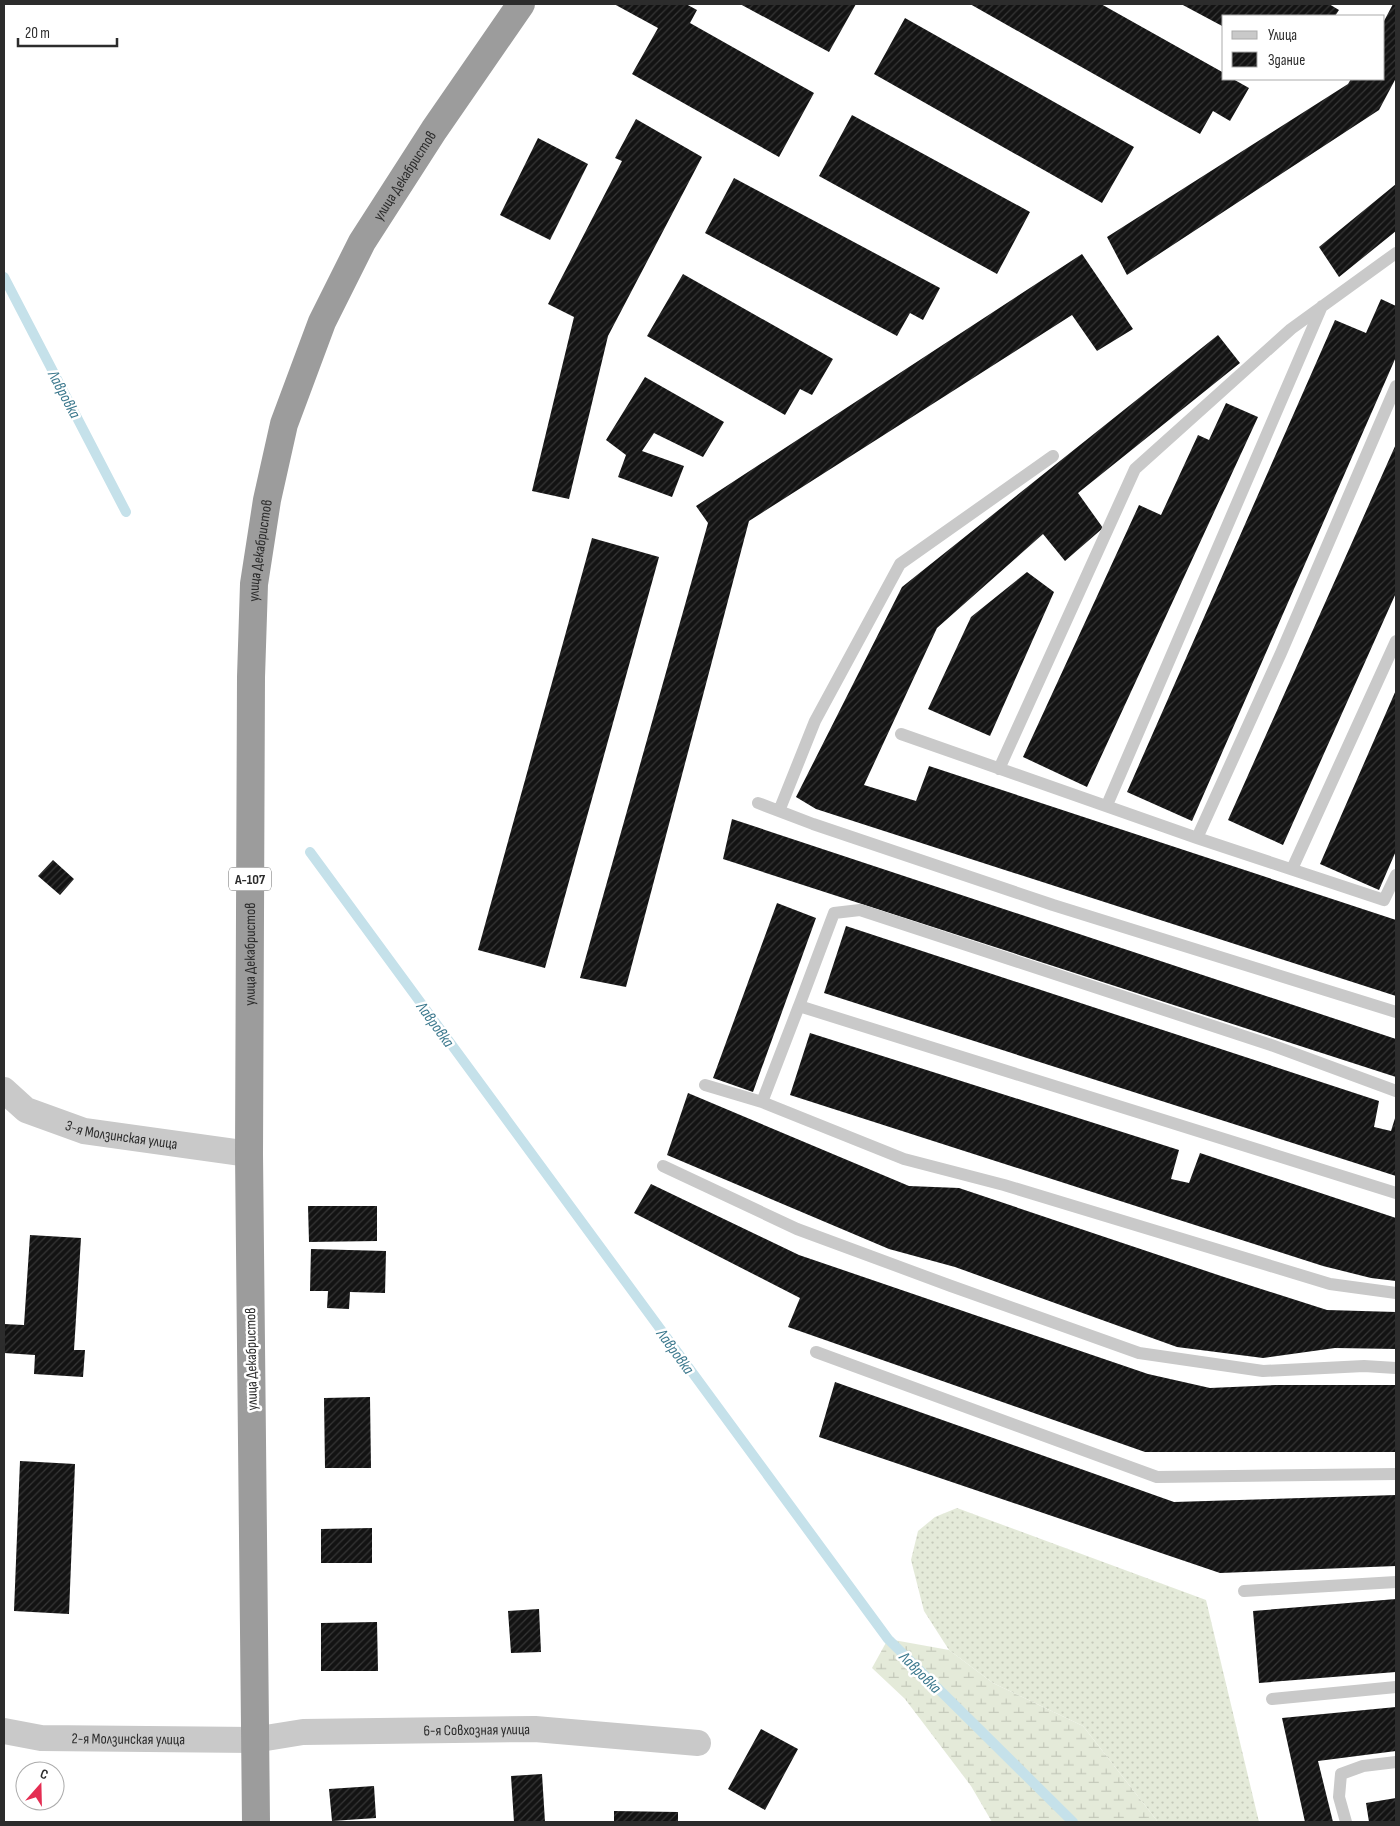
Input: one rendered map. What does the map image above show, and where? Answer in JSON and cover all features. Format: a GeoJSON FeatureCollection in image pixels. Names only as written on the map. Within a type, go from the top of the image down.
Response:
{"type":"FeatureCollection","features":[{"type":"Feature","properties":{"kind":"highway","name":"улица Декабристов"},"geometry":{"type":"LineString","coordinates":[[256,1822],[249,1154],[251,677],[254,584],[267,500],[284,424],[322,322],[362,242],[434,130],[521,4]]}},
{"type":"Feature","properties":{"kind":"street","name":"3-я Молзинская улица"},"geometry":{"type":"LineString","coordinates":[[4,1090],[26,1110],[84,1131],[249,1154]]}},
{"type":"Feature","properties":{"kind":"street","name":"6-я Совхозная улица"},"geometry":{"type":"LineString","coordinates":[[254,1740],[302,1732],[536,1729],[698,1743]]}},
{"type":"Feature","properties":{"kind":"street","name":"2-я Молзинская улица"},"geometry":{"type":"LineString","coordinates":[[4,1731],[41,1738],[254,1740]]}},
{"type":"Feature","properties":{"kind":"lane"},"geometry":{"type":"LineString","coordinates":[[999,769],[1135,469],[1291,329],[1396,253]]}},
{"type":"Feature","properties":{"kind":"lane"},"geometry":{"type":"LineString","coordinates":[[1107,805],[1322,306]]}},
{"type":"Feature","properties":{"kind":"lane"},"geometry":{"type":"LineString","coordinates":[[1197,838],[1281,653],[1396,386]]}},
{"type":"Feature","properties":{"kind":"lane"},"geometry":{"type":"LineString","coordinates":[[779,811],[815,721],[900,564],[1053,456]]}},
{"type":"Feature","properties":{"kind":"lane"},"geometry":{"type":"LineString","coordinates":[[1292,869],[1396,641]]}},
{"type":"Feature","properties":{"kind":"lane"},"geometry":{"type":"LineString","coordinates":[[901,734],[1197,838],[1384,900],[1396,875]]}},
{"type":"Feature","properties":{"kind":"lane"},"geometry":{"type":"LineString","coordinates":[[758,803],[813,824],[1053,905],[1396,1012]]}},
{"type":"Feature","properties":{"kind":"lane"},"geometry":{"type":"LineString","coordinates":[[762,1102],[834,912],[860,910],[1271,1045],[1396,1091]]}},
{"type":"Feature","properties":{"kind":"lane"},"geometry":{"type":"LineString","coordinates":[[799,1006],[1396,1193]]}},
{"type":"Feature","properties":{"kind":"lane"},"geometry":{"type":"LineString","coordinates":[[705,1085],[762,1102],[904,1159],[1004,1185],[1330,1284],[1396,1292]]}},
{"type":"Feature","properties":{"kind":"lane"},"geometry":{"type":"LineString","coordinates":[[664,1166],[797,1229],[1139,1353],[1263,1371],[1364,1366],[1396,1368]]}},
{"type":"Feature","properties":{"kind":"lane"},"geometry":{"type":"LineString","coordinates":[[816,1352],[1157,1476],[1396,1474]]}},
{"type":"Feature","properties":{"kind":"lane"},"geometry":{"type":"LineString","coordinates":[[1244,1591],[1396,1582]]}},
{"type":"Feature","properties":{"kind":"lane"},"geometry":{"type":"LineString","coordinates":[[1272,1699],[1396,1687]]}},
{"type":"Feature","properties":{"kind":"lane"},"geometry":{"type":"LineString","coordinates":[[1346,1822],[1339,1797],[1341,1774],[1363,1766],[1396,1762]]}},
{"type":"Feature","properties":{"kind":"green space"},"geometry":{"type":"Polygon","coordinates":[[[957,1508],[1206,1600],[1259,1822],[1158,1822],[1083,1726],[993,1683],[949,1650],[924,1611],[911,1560],[918,1531],[935,1517],[957,1508]]]}},
{"type":"Feature","properties":{"kind":"green space"},"geometry":{"type":"Polygon","coordinates":[[[888,1639],[949,1650],[993,1683],[1083,1726],[1158,1822],[992,1822],[971,1786],[905,1699],[872,1668],[888,1639]]]}},
{"type":"Feature","properties":{"kind":"building"},"geometry":{"type":"Polygon","coordinates":[[[614,4],[686,4],[697,10],[690,23],[814,93],[779,157],[632,74],[658,28],[614,4]]]}},
{"type":"Feature","properties":{"kind":"building"},"geometry":{"type":"Polygon","coordinates":[[[740,4],[856,4],[829,52],[740,4]]]}},
{"type":"Feature","properties":{"kind":"building"},"geometry":{"type":"Polygon","coordinates":[[[970,4],[1101,4],[1222,72],[1222,80],[1235,80],[1249,88],[1230,121],[1213,111],[1200,134],[970,4]]]}},
{"type":"Feature","properties":{"kind":"building"},"geometry":{"type":"Polygon","coordinates":[[[1181,4],[1329,4],[1339,10],[1336,15],[1222,15],[1222,26],[1181,4]]]}},
{"type":"Feature","properties":{"kind":"building"},"geometry":{"type":"Polygon","coordinates":[[[1393,4],[1396,4],[1396,78],[1379,110],[1127,275],[1107,237],[1348,84],[1350,80],[1385,80],[1385,19],[1393,4]]]}},
{"type":"Feature","properties":{"kind":"building"},"geometry":{"type":"Polygon","coordinates":[[[905,18],[1134,147],[1102,203],[874,74],[905,18]]]}},
{"type":"Feature","properties":{"kind":"building"},"geometry":{"type":"Polygon","coordinates":[[[852,115],[1030,212],[997,274],[819,176],[852,115]]]}},
{"type":"Feature","properties":{"kind":"building"},"geometry":{"type":"Polygon","coordinates":[[[636,119],[702,157],[608,336],[569,499],[532,491],[574,317],[548,304],[622,161],[615,158],[636,119]]]}},
{"type":"Feature","properties":{"kind":"building"},"geometry":{"type":"Polygon","coordinates":[[[538,138],[588,164],[550,240],[500,215],[538,138]]]}},
{"type":"Feature","properties":{"kind":"building"},"geometry":{"type":"Polygon","coordinates":[[[734,178],[940,288],[923,320],[910,313],[897,336],[705,233],[734,178]]]}},
{"type":"Feature","properties":{"kind":"building"},"geometry":{"type":"Polygon","coordinates":[[[1396,184],[1396,231],[1339,277],[1319,247],[1396,184]]]}},
{"type":"Feature","properties":{"kind":"building"},"geometry":{"type":"Polygon","coordinates":[[[1082,254],[1133,329],[1097,351],[1072,315],[749,521],[626,987],[580,978],[708,523],[696,506],[1082,254]]]}},
{"type":"Feature","properties":{"kind":"building"},"geometry":{"type":"Polygon","coordinates":[[[683,274],[833,359],[812,395],[800,389],[785,415],[647,336],[683,274]]]}},
{"type":"Feature","properties":{"kind":"building"},"geometry":{"type":"Polygon","coordinates":[[[1381,299],[1396,306],[1396,357],[1192,821],[1127,792],[1335,320],[1366,333],[1381,299]]]}},
{"type":"Feature","properties":{"kind":"building"},"geometry":{"type":"Polygon","coordinates":[[[1218,335],[1240,363],[1078,493],[1103,528],[1065,561],[1043,534],[937,628],[864,785],[916,801],[929,766],[1396,920],[1396,996],[816,809],[796,797],[902,587],[1218,335]]]}},
{"type":"Feature","properties":{"kind":"building"},"geometry":{"type":"Polygon","coordinates":[[[645,377],[724,422],[703,457],[654,433],[642,451],[684,466],[672,497],[618,477],[626,455],[606,440],[645,377]]]}},
{"type":"Feature","properties":{"kind":"building"},"geometry":{"type":"Polygon","coordinates":[[[1226,403],[1258,417],[1087,787],[1023,757],[1139,505],[1161,515],[1198,435],[1209,440],[1226,403]]]}},
{"type":"Feature","properties":{"kind":"building"},"geometry":{"type":"Polygon","coordinates":[[[1396,444],[1396,593],[1283,845],[1228,820],[1396,444]]]}},
{"type":"Feature","properties":{"kind":"building"},"geometry":{"type":"Polygon","coordinates":[[[592,538],[659,557],[545,968],[478,950],[592,538]]]}},
{"type":"Feature","properties":{"kind":"building"},"geometry":{"type":"Polygon","coordinates":[[[1027,572],[1054,592],[990,736],[928,709],[971,617],[1027,572]]]}},
{"type":"Feature","properties":{"kind":"building"},"geometry":{"type":"Polygon","coordinates":[[[1396,690],[1396,851],[1379,890],[1320,864],[1396,690]]]}},
{"type":"Feature","properties":{"kind":"building"},"geometry":{"type":"Polygon","coordinates":[[[732,819],[1396,1039],[1396,1077],[723,859],[732,819]]]}},
{"type":"Feature","properties":{"kind":"building"},"geometry":{"type":"Polygon","coordinates":[[[53,860],[74,879],[60,895],[38,876],[53,860]]]}},
{"type":"Feature","properties":{"kind":"building"},"geometry":{"type":"Polygon","coordinates":[[[777,903],[816,918],[753,1092],[713,1078],[777,903]]]}},
{"type":"Feature","properties":{"kind":"building"},"geometry":{"type":"Polygon","coordinates":[[[846,926],[1379,1101],[1374,1127],[1391,1131],[1396,1115],[1396,1176],[824,993],[846,926]]]}},
{"type":"Feature","properties":{"kind":"building"},"geometry":{"type":"Polygon","coordinates":[[[810,1033],[1179,1150],[1171,1179],[1189,1183],[1200,1153],[1396,1218],[1396,1281],[1371,1278],[1323,1266],[790,1095],[810,1033]]]}},
{"type":"Feature","properties":{"kind":"building"},"geometry":{"type":"Polygon","coordinates":[[[688,1093],[909,1186],[959,1188],[1327,1310],[1396,1312],[1396,1349],[1335,1348],[1263,1358],[1177,1347],[955,1267],[889,1249],[667,1155],[688,1093]]]}},
{"type":"Feature","properties":{"kind":"building"},"geometry":{"type":"Polygon","coordinates":[[[651,1184],[799,1255],[1148,1374],[1210,1388],[1276,1385],[1396,1385],[1396,1452],[1145,1452],[788,1327],[800,1298],[634,1213],[651,1184]]]}},
{"type":"Feature","properties":{"kind":"building"},"geometry":{"type":"Polygon","coordinates":[[[308,1206],[377,1206],[377,1241],[309,1242],[308,1206]]]}},
{"type":"Feature","properties":{"kind":"building"},"geometry":{"type":"Polygon","coordinates":[[[30,1235],[81,1238],[74,1350],[85,1350],[83,1377],[34,1374],[35,1355],[4,1353],[4,1324],[24,1325],[30,1235]]]}},
{"type":"Feature","properties":{"kind":"building"},"geometry":{"type":"Polygon","coordinates":[[[311,1249],[386,1251],[385,1293],[350,1292],[349,1309],[327,1308],[328,1291],[310,1291],[311,1249]]]}},
{"type":"Feature","properties":{"kind":"building"},"geometry":{"type":"Polygon","coordinates":[[[835,1382],[1174,1502],[1396,1495],[1396,1566],[1220,1573],[819,1437],[835,1382]]]}},
{"type":"Feature","properties":{"kind":"building"},"geometry":{"type":"Polygon","coordinates":[[[370,1397],[371,1468],[325,1468],[324,1398],[370,1397]]]}},
{"type":"Feature","properties":{"kind":"building"},"geometry":{"type":"Polygon","coordinates":[[[20,1461],[75,1464],[69,1614],[14,1611],[20,1461]]]}},
{"type":"Feature","properties":{"kind":"building"},"geometry":{"type":"Polygon","coordinates":[[[372,1528],[372,1563],[321,1563],[321,1529],[372,1528]]]}},
{"type":"Feature","properties":{"kind":"building"},"geometry":{"type":"Polygon","coordinates":[[[1396,1599],[1396,1672],[1259,1683],[1253,1611],[1396,1599]]]}},
{"type":"Feature","properties":{"kind":"building"},"geometry":{"type":"Polygon","coordinates":[[[539,1609],[541,1652],[511,1653],[508,1611],[539,1609]]]}},
{"type":"Feature","properties":{"kind":"building"},"geometry":{"type":"Polygon","coordinates":[[[377,1622],[378,1671],[321,1671],[321,1623],[377,1622]]]}},
{"type":"Feature","properties":{"kind":"building"},"geometry":{"type":"Polygon","coordinates":[[[1396,1707],[1396,1751],[1318,1761],[1333,1822],[1305,1822],[1282,1718],[1396,1707]]]}},
{"type":"Feature","properties":{"kind":"building"},"geometry":{"type":"Polygon","coordinates":[[[761,1729],[798,1749],[765,1810],[728,1789],[761,1729]]]}},
{"type":"Feature","properties":{"kind":"building"},"geometry":{"type":"Polygon","coordinates":[[[542,1774],[545,1822],[514,1822],[511,1776],[542,1774]]]}},
{"type":"Feature","properties":{"kind":"building"},"geometry":{"type":"Polygon","coordinates":[[[374,1786],[376,1818],[332,1821],[329,1789],[374,1786]]]}},
{"type":"Feature","properties":{"kind":"building"},"geometry":{"type":"Polygon","coordinates":[[[1396,1798],[1396,1822],[1369,1822],[1366,1803],[1396,1798]]]}},
{"type":"Feature","properties":{"kind":"building"},"geometry":{"type":"Polygon","coordinates":[[[614,1811],[678,1812],[678,1822],[614,1822],[614,1811]]]}},
{"type":"Feature","properties":{"kind":"waterway","name":"Лавровка"},"geometry":{"type":"LineString","coordinates":[[4,277],[126,512]]}},
{"type":"Feature","properties":{"kind":"waterway","name":"Лавровка"},"geometry":{"type":"LineString","coordinates":[[310,852],[888,1639],[1073,1822]]}}]}
